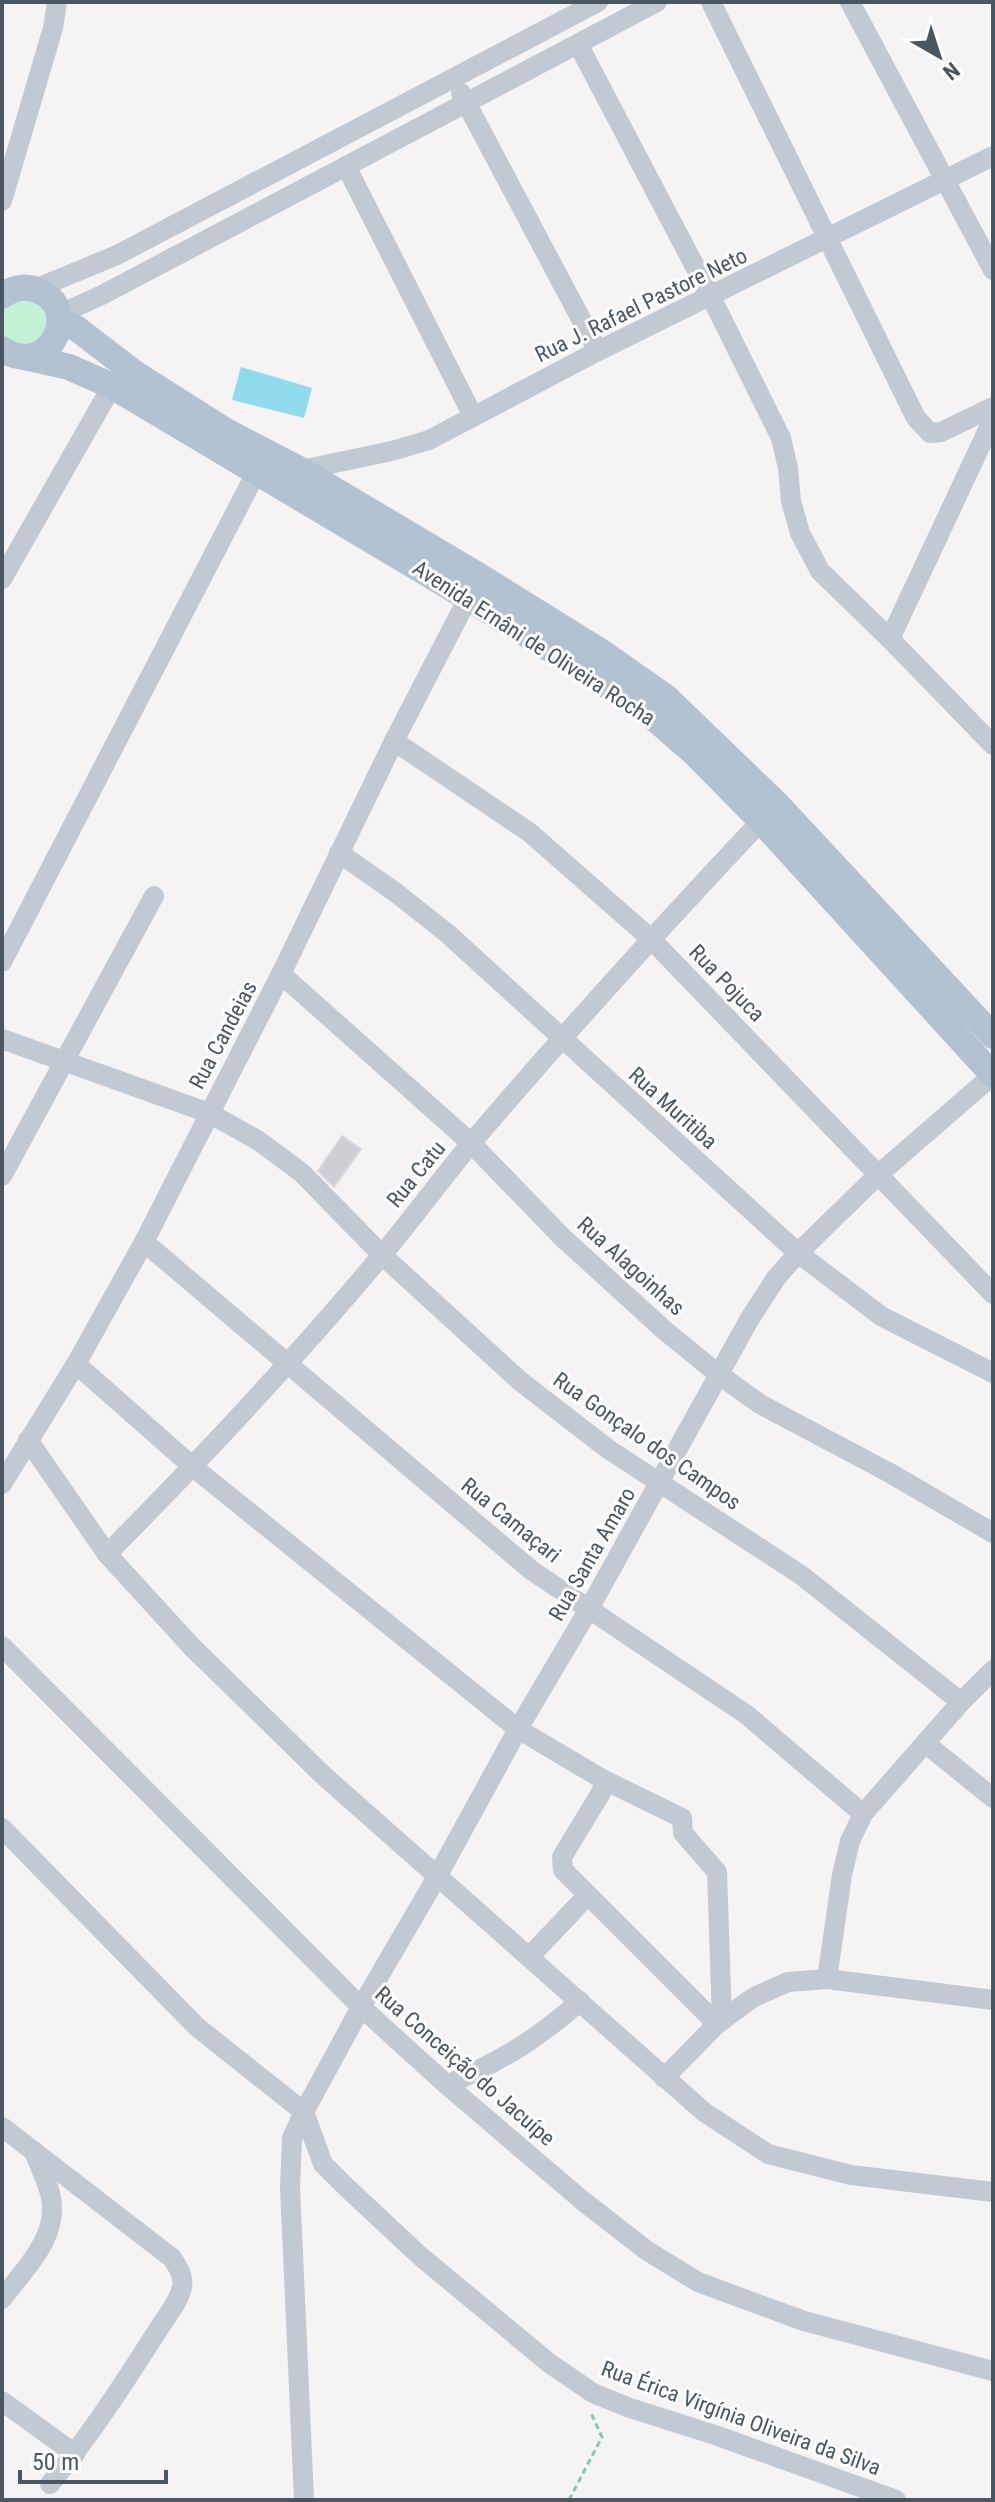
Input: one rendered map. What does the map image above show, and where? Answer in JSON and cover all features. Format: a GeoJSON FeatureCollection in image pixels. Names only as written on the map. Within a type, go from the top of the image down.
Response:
{"type":"FeatureCollection","features":[{"type":"Feature","properties":{"kind":"main road"},"geometry":{"type":"LineString","coordinates":[[2,296],[15,289],[35,289]]}},
{"type":"Feature","properties":{"kind":"main road","name":"Avenida Ernâni de Oliveira Rocha"},"geometry":{"type":"LineString","coordinates":[[35,289],[53,301],[59,318],[136,374],[226,431],[301,470],[574,634],[667,698],[778,805],[993,1036]]}},
{"type":"Feature","properties":{"kind":"main road"},"geometry":{"type":"LineString","coordinates":[[8,351],[38,354],[49,347],[56,336],[59,318]]}},
{"type":"Feature","properties":{"kind":"main road","name":"Avenida Ernâni de Oliveira Rocha"},"geometry":{"type":"LineString","coordinates":[[8,351],[69,367],[112,386],[468,598],[648,713],[694,753],[761,821],[993,1075]]}},
{"type":"Feature","properties":{"kind":"street"},"geometry":{"type":"LineString","coordinates":[[2,201],[53,28],[57,2]]}},
{"type":"Feature","properties":{"kind":"street"},"geometry":{"type":"LineString","coordinates":[[35,289],[117,255],[598,2]]}},
{"type":"Feature","properties":{"kind":"street"},"geometry":{"type":"LineString","coordinates":[[59,318],[657,2]]}},
{"type":"Feature","properties":{"kind":"street"},"geometry":{"type":"LineString","coordinates":[[711,2],[916,418],[930,433],[941,432],[993,407]]}},
{"type":"Feature","properties":{"kind":"street"},"geometry":{"type":"LineString","coordinates":[[850,2],[993,270]]}},
{"type":"Feature","properties":{"kind":"street"},"geometry":{"type":"LineString","coordinates":[[578,44],[781,438],[797,522],[820,571],[993,745]]}},
{"type":"Feature","properties":{"kind":"street"},"geometry":{"type":"LineString","coordinates":[[453,78],[598,351]]}},
{"type":"Feature","properties":{"kind":"street","name":"Rua J. Rafael Pastore Neto"},"geometry":{"type":"LineString","coordinates":[[301,470],[429,440],[598,351],[993,156]]}},
{"type":"Feature","properties":{"kind":"street"},"geometry":{"type":"LineString","coordinates":[[346,166],[473,416]]}},
{"type":"Feature","properties":{"kind":"street"},"geometry":{"type":"LineString","coordinates":[[2,579],[112,386]]}},
{"type":"Feature","properties":{"kind":"street"},"geometry":{"type":"LineString","coordinates":[[890,639],[993,419]]}},
{"type":"Feature","properties":{"kind":"street"},"geometry":{"type":"LineString","coordinates":[[2,962],[257,471]]}},
{"type":"Feature","properties":{"kind":"street","name":"Rua Candeias"},"geometry":{"type":"LineString","coordinates":[[2,1484],[76,1364],[144,1242],[468,598]]}},
{"type":"Feature","properties":{"kind":"street","name":"Rua Pojuca"},"geometry":{"type":"LineString","coordinates":[[394,741],[529,832],[650,938],[993,1294]]}},
{"type":"Feature","properties":{"kind":"street","name":"Rua Catu"},"geometry":{"type":"LineString","coordinates":[[107,1554],[193,1467],[286,1363],[382,1255],[471,1143],[561,1039],[650,938],[761,821]]}},
{"type":"Feature","properties":{"kind":"street","name":"Rua Muritiba"},"geometry":{"type":"LineString","coordinates":[[339,853],[448,934],[798,1253],[881,1316],[993,1373]]}},
{"type":"Feature","properties":{"kind":"street"},"geometry":{"type":"LineString","coordinates":[[2,1176],[154,896]]}},
{"type":"Feature","properties":{"kind":"street","name":"Rua Alagoinhas"},"geometry":{"type":"LineString","coordinates":[[281,974],[471,1143],[562,1237],[663,1329],[718,1374],[772,1411],[888,1472],[993,1533]]}},
{"type":"Feature","properties":{"kind":"street","name":"Rua Gonçalo dos Campos"},"geometry":{"type":"LineString","coordinates":[[2,1039],[209,1113],[259,1141],[302,1173],[382,1255],[520,1381],[608,1449],[801,1575],[961,1702]]}},
{"type":"Feature","properties":{"kind":"street","name":"Rua Santa Amaro"},"geometry":{"type":"LineString","coordinates":[[304,2500],[290,2187],[292,2138],[304,2112],[518,1729],[589,1609],[718,1374],[776,1278],[879,1174],[993,1075]]}},
{"type":"Feature","properties":{"kind":"street","name":"Rua Camaçari"},"geometry":{"type":"LineString","coordinates":[[144,1242],[531,1570],[747,1715],[863,1814]]}},
{"type":"Feature","properties":{"kind":"street"},"geometry":{"type":"LineString","coordinates":[[76,1364],[193,1467],[518,1729],[604,1780],[682,1818],[683,1833],[717,1872],[719,2023]]}},
{"type":"Feature","properties":{"kind":"street"},"geometry":{"type":"LineString","coordinates":[[28,1440],[107,1554],[192,1647],[324,1776],[704,2112],[768,2154],[851,2175],[993,2192]]}},
{"type":"Feature","properties":{"kind":"street","name":"Rua Conceição do Jacuípe"},"geometry":{"type":"LineString","coordinates":[[2,1646],[361,2007],[447,2085],[636,2242],[698,2282],[804,2321],[993,2371]]}},
{"type":"Feature","properties":{"kind":"street"},"geometry":{"type":"LineString","coordinates":[[827,1979],[842,1875],[850,1841],[863,1814],[993,1670]]}},
{"type":"Feature","properties":{"kind":"street"},"geometry":{"type":"LineString","coordinates":[[925,1743],[993,1798]]}},
{"type":"Feature","properties":{"kind":"street"},"geometry":{"type":"LineString","coordinates":[[604,1780],[602,1791],[561,1863],[569,1878],[719,2023]]}},
{"type":"Feature","properties":{"kind":"street"},"geometry":{"type":"LineString","coordinates":[[2,1828],[197,2027],[304,2112]]}},
{"type":"Feature","properties":{"kind":"street"},"geometry":{"type":"LineString","coordinates":[[530,1956],[587,1896]]}},
{"type":"Feature","properties":{"kind":"street"},"geometry":{"type":"LineString","coordinates":[[664,2078],[719,2023],[754,1997],[788,1982],[827,1979],[993,2000]]}},
{"type":"Feature","properties":{"kind":"street"},"geometry":{"type":"LineString","coordinates":[[447,2085],[519,2050],[547,2031],[580,2001]]}},
{"type":"Feature","properties":{"kind":"street","name":"Rua Érica Virgínia Oliveira da Silva"},"geometry":{"type":"LineString","coordinates":[[304,2112],[323,2164],[344,2185],[419,2255],[549,2363],[593,2393],[896,2500]]}},
{"type":"Feature","properties":{"kind":"street"},"geometry":{"type":"LineString","coordinates":[[2,2127],[172,2258],[180,2270],[183,2284],[178,2298],[140,2358],[75,2454],[50,2484]]}},
{"type":"Feature","properties":{"kind":"street"},"geometry":{"type":"LineString","coordinates":[[2,2299],[49,2236],[53,2216],[51,2194],[34,2151]]}},
{"type":"Feature","properties":{"kind":"street"},"geometry":{"type":"LineString","coordinates":[[2,2401],[75,2454]]}},
{"type":"Feature","properties":{"kind":"path"},"geometry":{"type":"LineString","coordinates":[[569,2500],[602,2437],[576,2380]]}},
{"type":"Feature","properties":{"kind":"green space"},"geometry":{"type":"Polygon","coordinates":[[[23,298],[39,305],[46,321],[39,337],[23,344],[7,337],[0,321],[7,305],[23,298]]]}},
{"type":"Feature","properties":{"kind":"water"},"geometry":{"type":"Polygon","coordinates":[[[241,367],[312,388],[304,418],[232,400],[241,367]]]}},
{"type":"Feature","properties":{"kind":"building"},"geometry":{"type":"Polygon","coordinates":[[[342,1136],[361,1149],[334,1187],[318,1171],[342,1136]]]}}]}
